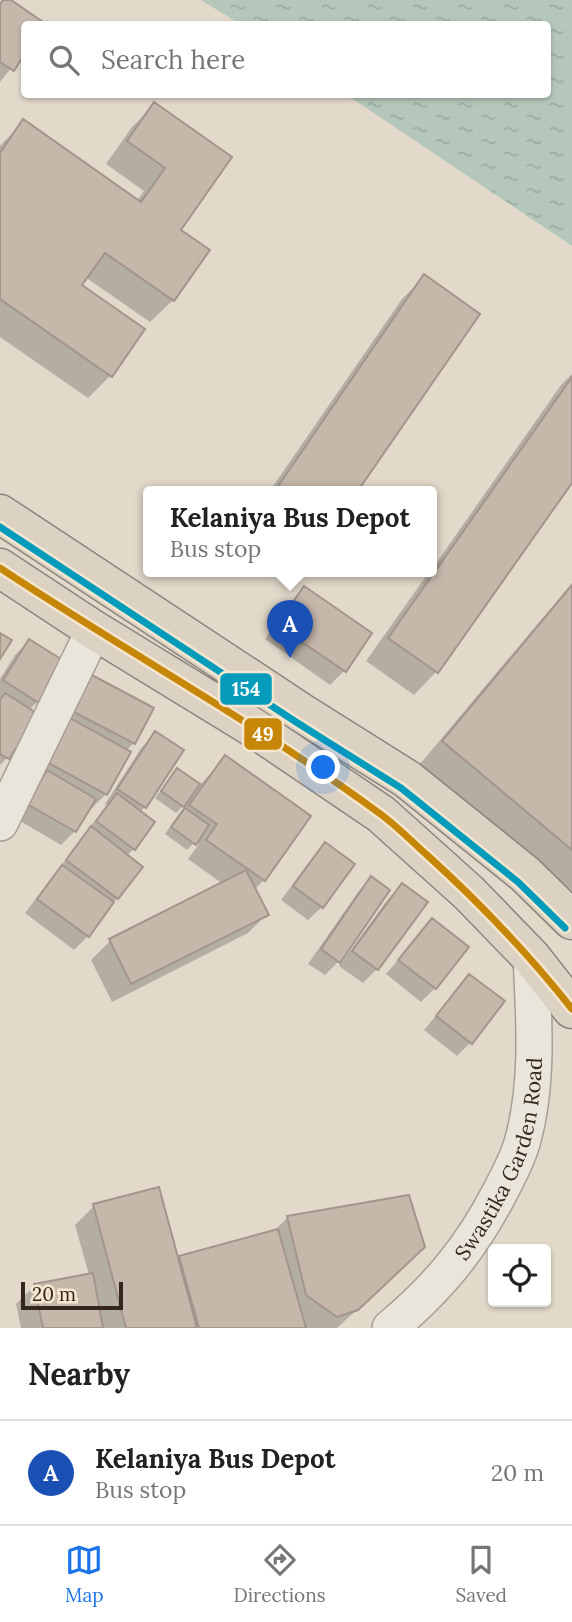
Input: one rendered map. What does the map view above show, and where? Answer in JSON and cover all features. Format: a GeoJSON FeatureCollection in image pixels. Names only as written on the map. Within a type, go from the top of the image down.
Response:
{"type":"FeatureCollection","features":[{"type":"Feature","properties":{"kind":"highway"},"geometry":{"type":"LineString","coordinates":[[0,514],[407,779],[525,874],[572,920]]}},
{"type":"Feature","properties":{"kind":"highway"},"geometry":{"type":"LineString","coordinates":[[0,568],[94,630],[254,728],[381,814],[469,892],[531,957],[572,1009]]}},
{"type":"Feature","properties":{"kind":"street"},"geometry":{"type":"LineString","coordinates":[[0,823],[94,630]]}},
{"type":"Feature","properties":{"kind":"street","name":"Swastika Garden Road"},"geometry":{"type":"LineString","coordinates":[[390,1328],[424,1299],[457,1262],[483,1225],[522,1144],[531,1092],[535,1034],[531,957]]}},
{"type":"Feature","properties":{"kind":"water"},"geometry":{"type":"Polygon","coordinates":[[[201,0],[572,0],[572,246],[351,98],[551,98],[551,21],[235,21],[201,0]]]}},
{"type":"Feature","properties":{"kind":"building"},"geometry":{"type":"Polygon","coordinates":[[[3,0],[11,0],[42,21],[21,21],[21,60],[14,71],[0,62],[0,4],[3,0]]]}},
{"type":"Feature","properties":{"kind":"building"},"geometry":{"type":"Polygon","coordinates":[[[154,102],[232,157],[181,230],[210,250],[174,301],[105,253],[82,285],[145,329],[112,377],[0,299],[0,153],[23,119],[141,202],[165,168],[127,141],[154,102]]]}},
{"type":"Feature","properties":{"kind":"building"},"geometry":{"type":"Polygon","coordinates":[[[424,274],[480,314],[361,486],[278,486],[424,274]]]}},
{"type":"Feature","properties":{"kind":"building"},"geometry":{"type":"Polygon","coordinates":[[[572,377],[572,483],[438,673],[388,638],[431,577],[437,577],[437,568],[572,377]]]}},
{"type":"Feature","properties":{"kind":"building"},"geometry":{"type":"Polygon","coordinates":[[[572,585],[572,850],[442,741],[572,585]]]}},
{"type":"Feature","properties":{"kind":"building"},"geometry":{"type":"Polygon","coordinates":[[[304,586],[372,633],[346,672],[277,625],[304,586]]]}},
{"type":"Feature","properties":{"kind":"building"},"geometry":{"type":"Polygon","coordinates":[[[0,633],[12,640],[0,659],[0,633]]]}},
{"type":"Feature","properties":{"kind":"building"},"geometry":{"type":"Polygon","coordinates":[[[29,639],[64,661],[39,703],[3,680],[29,639]]]}},
{"type":"Feature","properties":{"kind":"building"},"geometry":{"type":"Polygon","coordinates":[[[90,674],[154,708],[135,744],[70,710],[90,674]]]}},
{"type":"Feature","properties":{"kind":"building"},"geometry":{"type":"Polygon","coordinates":[[[5,693],[38,714],[9,759],[0,754],[0,700],[5,693]]]}},
{"type":"Feature","properties":{"kind":"building"},"geometry":{"type":"Polygon","coordinates":[[[70,718],[131,752],[107,795],[45,761],[70,718]]]}},
{"type":"Feature","properties":{"kind":"building"},"geometry":{"type":"Polygon","coordinates":[[[155,731],[184,750],[146,808],[117,789],[155,731]]]}},
{"type":"Feature","properties":{"kind":"building"},"geometry":{"type":"Polygon","coordinates":[[[225,755],[311,816],[265,881],[206,840],[217,824],[189,805],[225,755]]]}},
{"type":"Feature","properties":{"kind":"building"},"geometry":{"type":"Polygon","coordinates":[[[177,768],[200,784],[184,807],[161,791],[177,768]]]}},
{"type":"Feature","properties":{"kind":"building"},"geometry":{"type":"Polygon","coordinates":[[[47,770],[96,799],[76,832],[27,804],[47,770]]]}},
{"type":"Feature","properties":{"kind":"building"},"geometry":{"type":"Polygon","coordinates":[[[117,793],[155,822],[135,850],[96,821],[117,793]]]}},
{"type":"Feature","properties":{"kind":"building"},"geometry":{"type":"Polygon","coordinates":[[[185,808],[209,825],[196,845],[171,827],[185,808]]]}},
{"type":"Feature","properties":{"kind":"building"},"geometry":{"type":"Polygon","coordinates":[[[91,826],[143,867],[118,899],[66,860],[91,826]]]}},
{"type":"Feature","properties":{"kind":"building"},"geometry":{"type":"Polygon","coordinates":[[[325,842],[355,864],[323,908],[293,886],[325,842]]]}},
{"type":"Feature","properties":{"kind":"building"},"geometry":{"type":"Polygon","coordinates":[[[62,865],[114,902],[89,937],[37,899],[62,865]]]}},
{"type":"Feature","properties":{"kind":"building"},"geometry":{"type":"Polygon","coordinates":[[[246,870],[269,915],[131,984],[109,939],[246,870]]]}},
{"type":"Feature","properties":{"kind":"building"},"geometry":{"type":"Polygon","coordinates":[[[371,876],[390,890],[340,963],[321,949],[371,876]]]}},
{"type":"Feature","properties":{"kind":"building"},"geometry":{"type":"Polygon","coordinates":[[[402,883],[428,902],[378,970],[352,951],[402,883]]]}},
{"type":"Feature","properties":{"kind":"building"},"geometry":{"type":"Polygon","coordinates":[[[432,918],[469,947],[436,989],[398,960],[432,918]]]}},
{"type":"Feature","properties":{"kind":"building"},"geometry":{"type":"Polygon","coordinates":[[[469,974],[505,1001],[472,1044],[436,1016],[469,974]]]}},
{"type":"Feature","properties":{"kind":"building"},"geometry":{"type":"Polygon","coordinates":[[[159,1187],[197,1328],[126,1328],[93,1204],[159,1187]]]}},
{"type":"Feature","properties":{"kind":"building"},"geometry":{"type":"Polygon","coordinates":[[[409,1195],[425,1247],[358,1310],[337,1317],[306,1295],[287,1216],[409,1195]]]}},
{"type":"Feature","properties":{"kind":"building"},"geometry":{"type":"Polygon","coordinates":[[[278,1229],[306,1328],[199,1328],[179,1256],[278,1229]]]}},
{"type":"Feature","properties":{"kind":"building"},"geometry":{"type":"Polygon","coordinates":[[[93,1273],[103,1328],[43,1328],[34,1284],[93,1273]]]}},
{"type":"Feature","properties":{"kind":"transit line","name":"154"},"geometry":{"type":"LineString","coordinates":[[0,527],[401,788],[518,882],[565,928]]}},
{"type":"Feature","properties":{"kind":"transit line","name":"49"},"geometry":{"type":"LineString","coordinates":[[0,568],[239,718],[385,818],[484,910],[572,1009]]}},
{"type":"Feature","properties":{"kind":"place","name":"Kelaniya Bus Depot"},"geometry":{"type":"Point","coordinates":[290,658]}}]}
